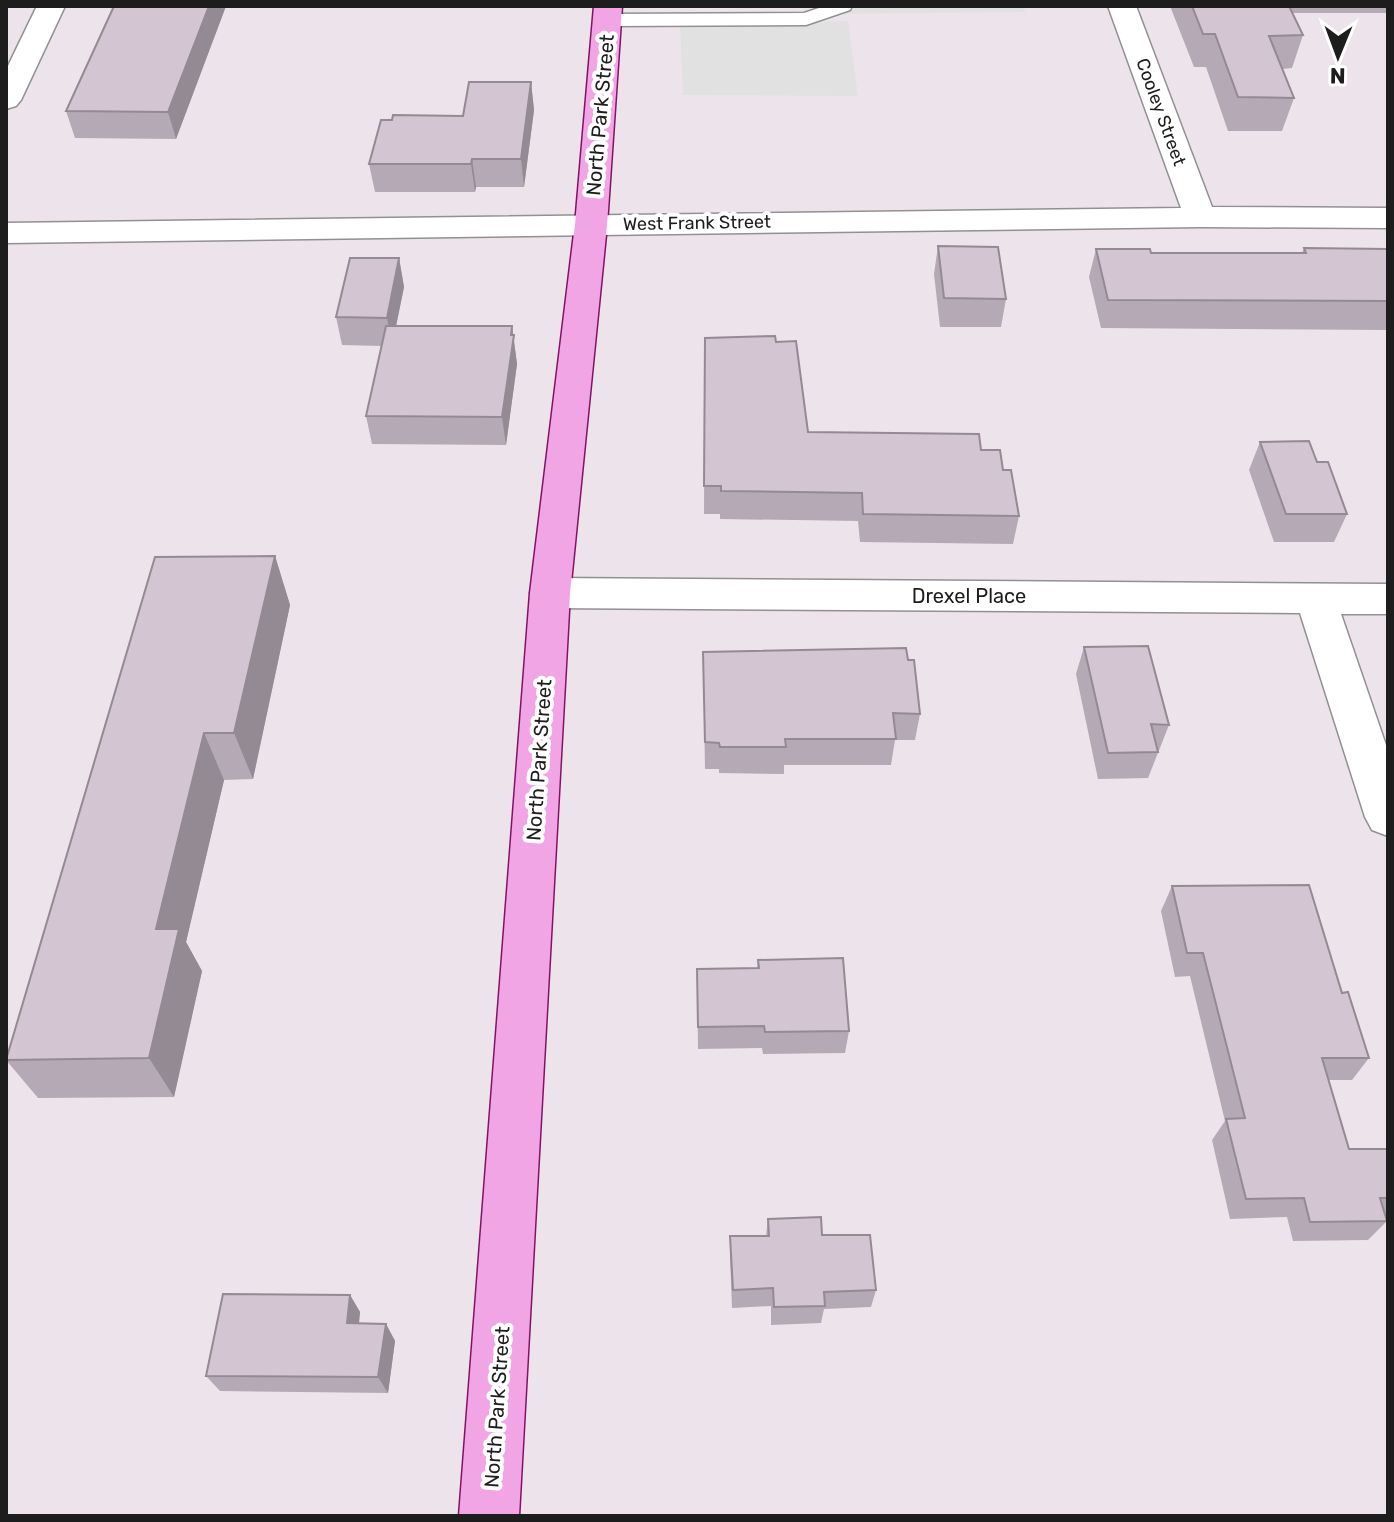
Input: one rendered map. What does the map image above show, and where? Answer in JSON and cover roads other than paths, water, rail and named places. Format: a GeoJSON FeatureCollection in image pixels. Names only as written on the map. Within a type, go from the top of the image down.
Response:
{"type":"FeatureCollection","features":[{"type":"Feature","properties":{"kind":"main road","name":"North Park Street"},"geometry":{"type":"LineString","coordinates":[[489,1516],[550,593],[591,225],[608,13]]}},
{"type":"Feature","properties":{"kind":"street"},"geometry":{"type":"LineString","coordinates":[[6,100],[51,6]]}},
{"type":"Feature","properties":{"kind":"street","name":"Cooley Street"},"geometry":{"type":"LineString","coordinates":[[1122,6],[1200,217]]}},
{"type":"Feature","properties":{"kind":"street","name":"West Frank Street"},"geometry":{"type":"LineString","coordinates":[[6,233],[1200,217],[1388,218]]}},
{"type":"Feature","properties":{"kind":"street","name":"Drexel Place"},"geometry":{"type":"LineString","coordinates":[[550,593],[1388,599]]}},
{"type":"Feature","properties":{"kind":"street"},"geometry":{"type":"LineString","coordinates":[[1315,598],[1388,817]]}},
{"type":"Feature","properties":{"kind":"lane"},"geometry":{"type":"LineString","coordinates":[[608,13],[806,19],[843,6]]}}]}
